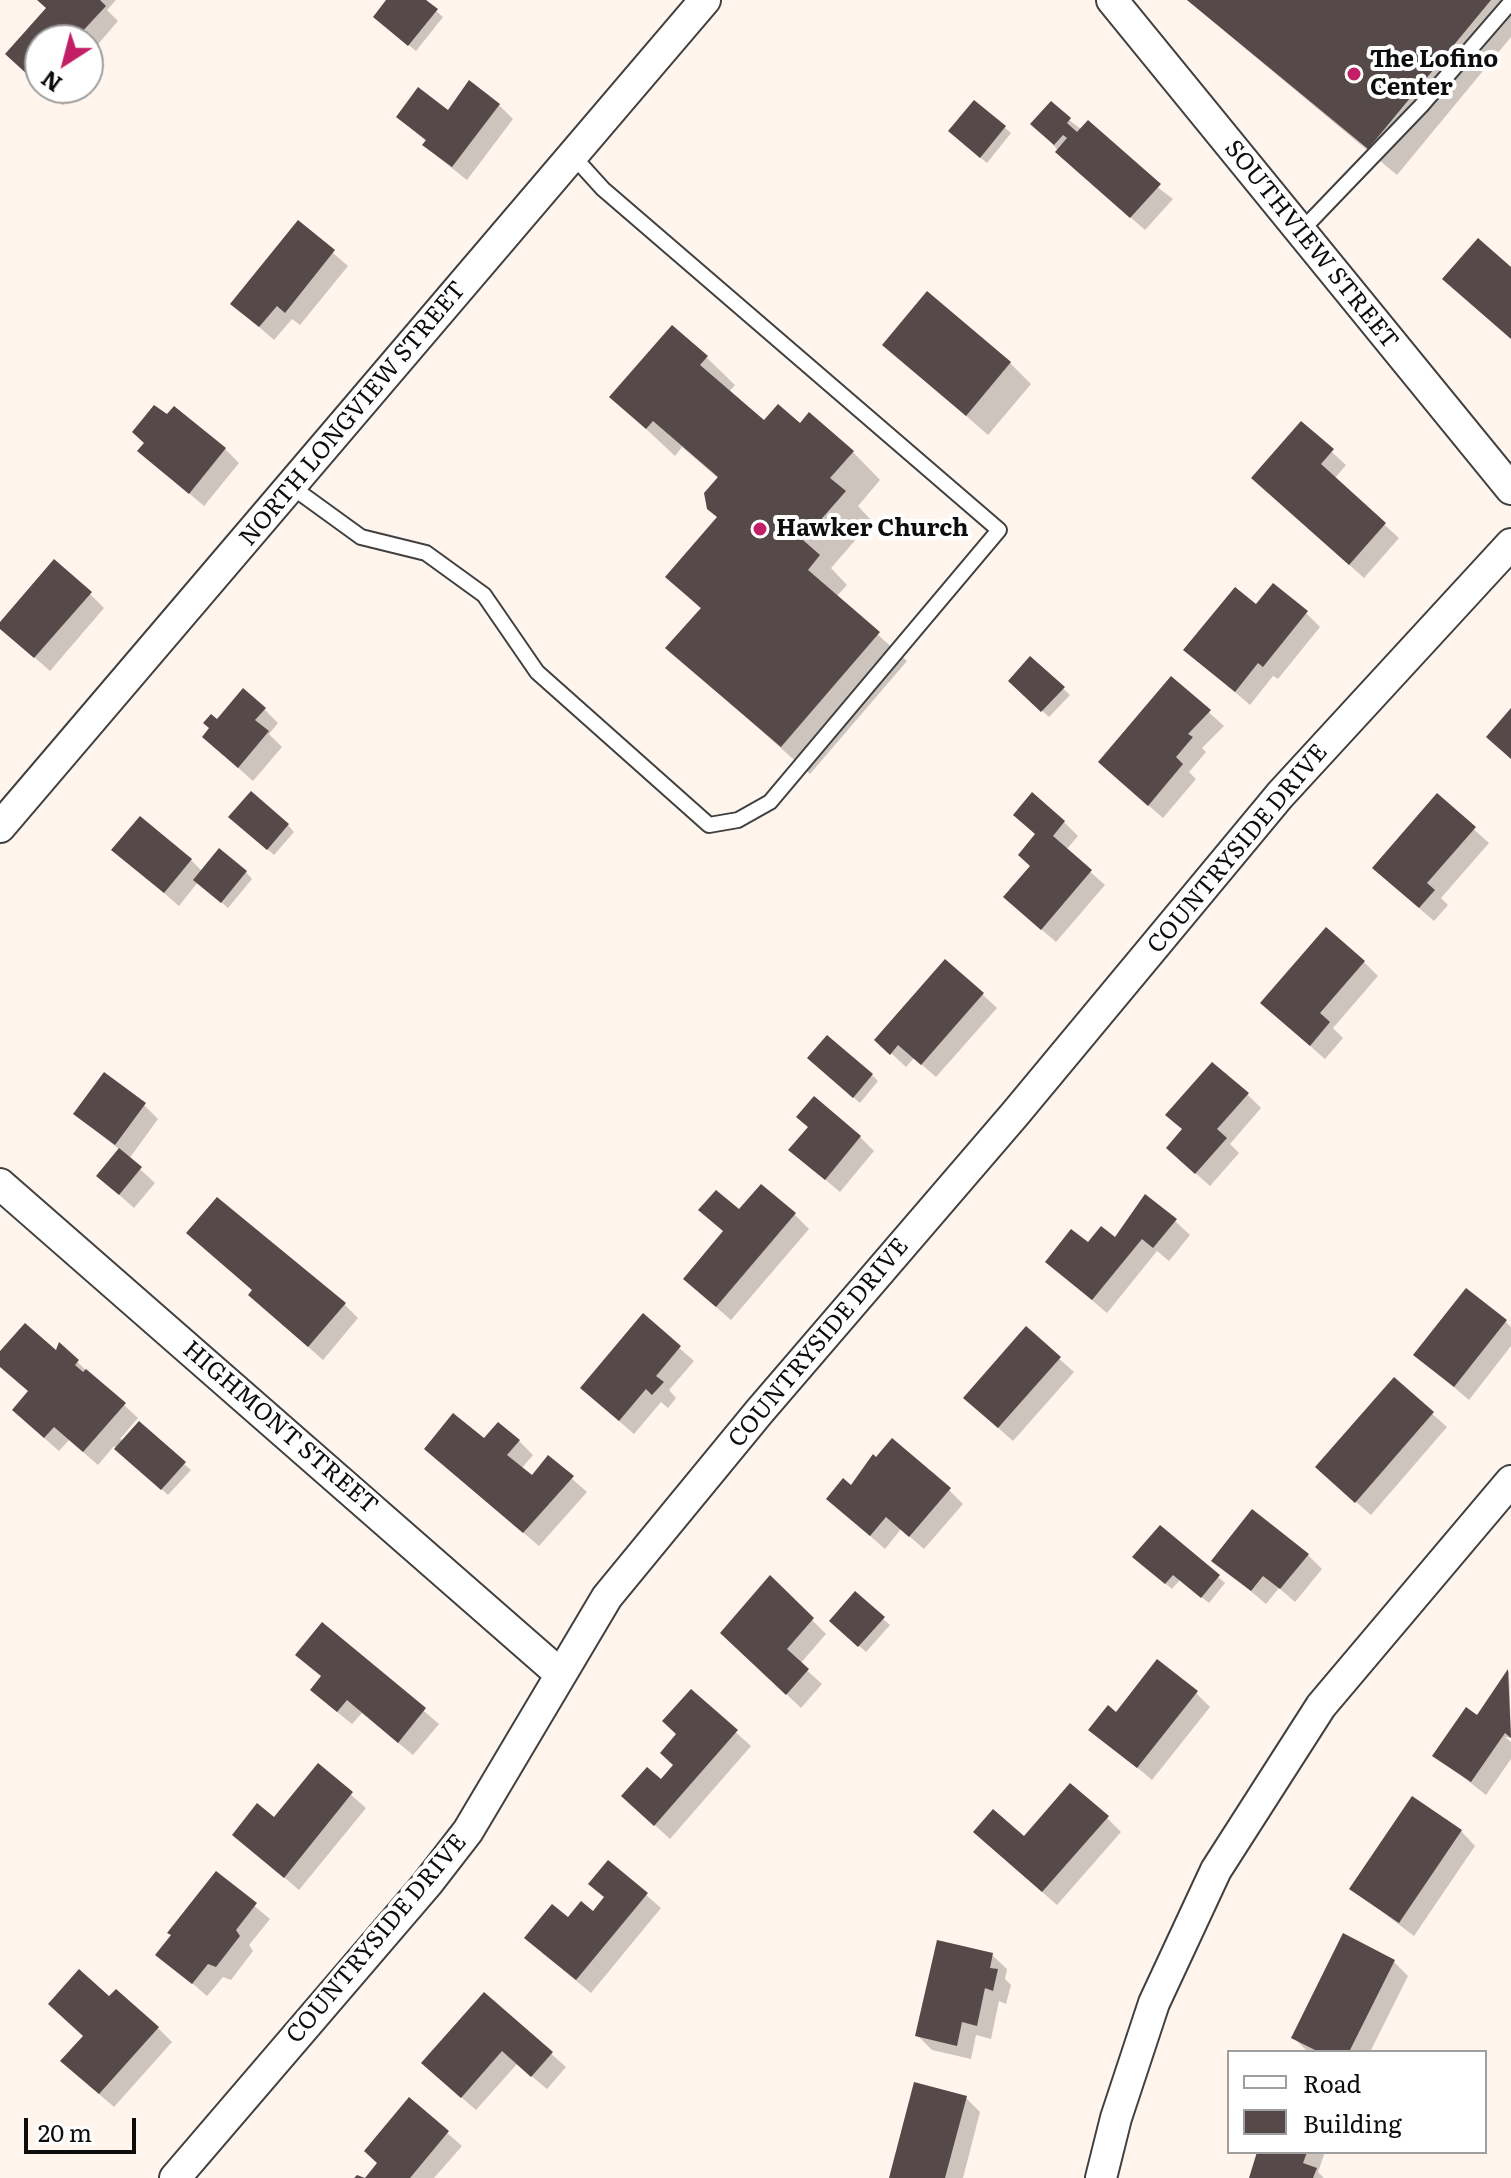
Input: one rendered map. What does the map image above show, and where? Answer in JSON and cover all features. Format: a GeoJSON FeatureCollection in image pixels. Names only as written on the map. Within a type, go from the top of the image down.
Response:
{"type":"FeatureCollection","features":[{"type":"Feature","properties":{"kind":"street","name":"NORTH LONGVIEW STREET"},"geometry":{"type":"LineString","coordinates":[[0,827],[705,0]]}},
{"type":"Feature","properties":{"kind":"street","name":"SOUTHVIEW STREET"},"geometry":{"type":"LineString","coordinates":[[1112,0],[1511,489]]}},
{"type":"Feature","properties":{"kind":"street","name":"COUNTRYSIDE DRIVE"},"geometry":{"type":"LineString","coordinates":[[175,2178],[427,1884],[468,1831],[559,1673],[607,1597],[759,1412],[1015,1114],[1280,795],[1511,544]]}},
{"type":"Feature","properties":{"kind":"street","name":"HIGHMONT STREET"},"geometry":{"type":"LineString","coordinates":[[0,1184],[559,1673]]}},
{"type":"Feature","properties":{"kind":"street"},"geometry":{"type":"LineString","coordinates":[[1101,2178],[1116,2118],[1154,2003],[1216,1870],[1321,1706],[1511,1481]]}},
{"type":"Feature","properties":{"kind":"lane"},"geometry":{"type":"LineString","coordinates":[[1300,232],[1421,106],[1511,2]]}},
{"type":"Feature","properties":{"kind":"lane"},"geometry":{"type":"LineString","coordinates":[[292,487],[361,537],[426,553],[484,595],[537,672],[709,825],[738,820],[770,802],[999,530],[603,189],[573,156]]}},
{"type":"Feature","properties":{"kind":"building"},"geometry":{"type":"Polygon","coordinates":[[[37,0],[100,0],[106,6],[89,24],[32,24],[46,8],[37,0]]]}},
{"type":"Feature","properties":{"kind":"building"},"geometry":{"type":"Polygon","coordinates":[[[386,0],[426,0],[438,9],[408,46],[373,17],[386,0]]]}},
{"type":"Feature","properties":{"kind":"building","name":"The Lofino Center"},"geometry":{"type":"Polygon","coordinates":[[[1187,0],[1491,0],[1368,149],[1187,0]]]}},
{"type":"Feature","properties":{"kind":"building"},"geometry":{"type":"Polygon","coordinates":[[[24,33],[24,71],[5,54],[24,33]]]}},
{"type":"Feature","properties":{"kind":"building"},"geometry":{"type":"Polygon","coordinates":[[[469,80],[500,104],[452,167],[422,145],[426,140],[396,117],[418,87],[448,110],[469,80]]]}},
{"type":"Feature","properties":{"kind":"building"},"geometry":{"type":"Polygon","coordinates":[[[974,100],[1006,126],[980,158],[948,131],[974,100]]]}},
{"type":"Feature","properties":{"kind":"building"},"geometry":{"type":"Polygon","coordinates":[[[1051,101],[1071,118],[1067,123],[1077,132],[1088,120],[1161,184],[1130,218],[1055,152],[1067,138],[1063,135],[1054,145],[1030,124],[1051,101]]]}},
{"type":"Feature","properties":{"kind":"building"},"geometry":{"type":"Polygon","coordinates":[[[298,220],[335,250],[285,313],[277,306],[259,327],[230,304],[298,220]]]}},
{"type":"Feature","properties":{"kind":"building"},"geometry":{"type":"Polygon","coordinates":[[[1478,238],[1511,267],[1511,339],[1442,279],[1478,238]]]}},
{"type":"Feature","properties":{"kind":"building"},"geometry":{"type":"Polygon","coordinates":[[[927,291],[1011,362],[966,416],[882,345],[927,291]]]}},
{"type":"Feature","properties":{"kind":"building","name":"Hawker Church"},"geometry":{"type":"Polygon","coordinates":[[[672,325],[708,356],[700,365],[764,420],[778,404],[800,423],[809,412],[854,451],[830,478],[846,491],[803,540],[820,555],[808,570],[880,632],[781,747],[665,648],[701,608],[665,577],[717,517],[707,509],[704,493],[718,477],[653,421],[646,429],[609,397],[672,325]]]}},
{"type":"Feature","properties":{"kind":"building"},"geometry":{"type":"Polygon","coordinates":[[[154,405],[167,414],[174,406],[226,448],[189,494],[137,451],[144,443],[132,432],[154,405]]]}},
{"type":"Feature","properties":{"kind":"building"},"geometry":{"type":"Polygon","coordinates":[[[1301,421],[1334,449],[1321,464],[1386,523],[1349,565],[1251,478],[1301,421]]]}},
{"type":"Feature","properties":{"kind":"building"},"geometry":{"type":"Polygon","coordinates":[[[54,559],[92,592],[34,658],[0,629],[0,622],[54,559]]]}},
{"type":"Feature","properties":{"kind":"building"},"geometry":{"type":"Polygon","coordinates":[[[1273,583],[1308,611],[1263,667],[1258,663],[1235,692],[1183,650],[1235,587],[1256,604],[1273,583]]]}},
{"type":"Feature","properties":{"kind":"building"},"geometry":{"type":"Polygon","coordinates":[[[1030,656],[1065,687],[1041,712],[1008,681],[1030,656]]]}},
{"type":"Feature","properties":{"kind":"building"},"geometry":{"type":"Polygon","coordinates":[[[1171,676],[1211,710],[1188,734],[1193,737],[1176,757],[1183,764],[1148,806],[1098,762],[1171,676]]]}},
{"type":"Feature","properties":{"kind":"building"},"geometry":{"type":"Polygon","coordinates":[[[243,688],[266,708],[255,720],[269,731],[238,768],[202,737],[209,728],[203,723],[211,714],[217,719],[243,688]]]}},
{"type":"Feature","properties":{"kind":"building"},"geometry":{"type":"Polygon","coordinates":[[[1511,708],[1511,759],[1486,737],[1511,708]]]}},
{"type":"Feature","properties":{"kind":"building"},"geometry":{"type":"Polygon","coordinates":[[[251,791],[289,824],[267,850],[228,817],[251,791]]]}},
{"type":"Feature","properties":{"kind":"building"},"geometry":{"type":"Polygon","coordinates":[[[1032,792],[1065,821],[1053,836],[1092,870],[1041,930],[1003,897],[1030,866],[1018,855],[1035,834],[1013,815],[1032,792]]]}},
{"type":"Feature","properties":{"kind":"building"},"geometry":{"type":"Polygon","coordinates":[[[1437,793],[1476,827],[1427,883],[1435,890],[1419,908],[1372,868],[1437,793]]]}},
{"type":"Feature","properties":{"kind":"building"},"geometry":{"type":"Polygon","coordinates":[[[140,816],[192,859],[164,893],[111,850],[140,816]]]}},
{"type":"Feature","properties":{"kind":"building"},"geometry":{"type":"Polygon","coordinates":[[[219,848],[247,871],[221,903],[193,880],[219,848]]]}},
{"type":"Feature","properties":{"kind":"building"},"geometry":{"type":"Polygon","coordinates":[[[1326,927],[1365,961],[1320,1013],[1330,1022],[1310,1046],[1260,1003],[1326,927]]]}},
{"type":"Feature","properties":{"kind":"building"},"geometry":{"type":"Polygon","coordinates":[[[945,959],[984,993],[921,1065],[898,1045],[890,1055],[874,1040],[945,959]]]}},
{"type":"Feature","properties":{"kind":"building"},"geometry":{"type":"Polygon","coordinates":[[[827,1035],[873,1074],[853,1098],[807,1058],[827,1035]]]}},
{"type":"Feature","properties":{"kind":"building"},"geometry":{"type":"Polygon","coordinates":[[[1212,1062],[1249,1093],[1217,1129],[1227,1138],[1195,1174],[1166,1148],[1182,1129],[1165,1115],[1212,1062]]]}},
{"type":"Feature","properties":{"kind":"building"},"geometry":{"type":"Polygon","coordinates":[[[104,1072],[146,1103],[115,1145],[73,1114],[104,1072]]]}},
{"type":"Feature","properties":{"kind":"building"},"geometry":{"type":"Polygon","coordinates":[[[814,1096],[861,1136],[825,1180],[788,1150],[808,1127],[796,1117],[814,1096]]]}},
{"type":"Feature","properties":{"kind":"building"},"geometry":{"type":"Polygon","coordinates":[[[119,1148],[142,1167],[119,1195],[96,1176],[119,1148]]]}},
{"type":"Feature","properties":{"kind":"building"},"geometry":{"type":"Polygon","coordinates":[[[761,1184],[796,1213],[716,1307],[683,1279],[723,1231],[698,1210],[716,1190],[739,1209],[761,1184]]]}},
{"type":"Feature","properties":{"kind":"building"},"geometry":{"type":"Polygon","coordinates":[[[1145,1194],[1177,1219],[1153,1248],[1142,1239],[1092,1300],[1045,1262],[1071,1229],[1088,1242],[1101,1226],[1115,1237],[1145,1194]]]}},
{"type":"Feature","properties":{"kind":"building"},"geometry":{"type":"Polygon","coordinates":[[[217,1197],[346,1303],[308,1347],[248,1295],[252,1290],[186,1233],[217,1197]]]}},
{"type":"Feature","properties":{"kind":"building"},"geometry":{"type":"Polygon","coordinates":[[[1466,1288],[1507,1320],[1454,1387],[1413,1355],[1466,1288]]]}},
{"type":"Feature","properties":{"kind":"building"},"geometry":{"type":"Polygon","coordinates":[[[643,1313],[681,1346],[656,1376],[664,1382],[652,1395],[646,1389],[619,1421],[580,1388],[643,1313]]]}},
{"type":"Feature","properties":{"kind":"building"},"geometry":{"type":"Polygon","coordinates":[[[25,1323],[56,1350],[59,1342],[79,1360],[75,1365],[83,1372],[86,1369],[126,1403],[83,1452],[54,1427],[44,1438],[12,1410],[28,1391],[0,1367],[0,1351],[25,1323]]]}},
{"type":"Feature","properties":{"kind":"building"},"geometry":{"type":"Polygon","coordinates":[[[1026,1326],[1061,1357],[998,1428],[963,1398],[1026,1326]]]}},
{"type":"Feature","properties":{"kind":"building"},"geometry":{"type":"Polygon","coordinates":[[[1394,1377],[1434,1412],[1355,1503],[1315,1467],[1394,1377]]]}},
{"type":"Feature","properties":{"kind":"building"},"geometry":{"type":"Polygon","coordinates":[[[453,1413],[484,1438],[498,1422],[520,1440],[507,1455],[532,1475],[548,1455],[574,1476],[523,1533],[424,1449],[453,1413]]]}},
{"type":"Feature","properties":{"kind":"building"},"geometry":{"type":"Polygon","coordinates":[[[139,1421],[186,1462],[161,1490],[114,1449],[139,1421]]]}},
{"type":"Feature","properties":{"kind":"building"},"geometry":{"type":"Polygon","coordinates":[[[892,1438],[951,1488],[909,1537],[886,1517],[870,1536],[826,1499],[843,1478],[851,1485],[873,1454],[876,1457],[892,1438]]]}},
{"type":"Feature","properties":{"kind":"building"},"geometry":{"type":"Polygon","coordinates":[[[1252,1509],[1309,1554],[1280,1589],[1263,1576],[1251,1591],[1211,1561],[1252,1509]]]}},
{"type":"Feature","properties":{"kind":"building"},"geometry":{"type":"Polygon","coordinates":[[[1160,1525],[1220,1575],[1201,1598],[1173,1575],[1165,1584],[1132,1557],[1160,1525]]]}},
{"type":"Feature","properties":{"kind":"building"},"geometry":{"type":"Polygon","coordinates":[[[770,1575],[814,1618],[787,1649],[809,1669],[786,1695],[720,1633],[770,1575]]]}},
{"type":"Feature","properties":{"kind":"building"},"geometry":{"type":"Polygon","coordinates":[[[855,1591],[885,1617],[858,1647],[829,1621],[855,1591]]]}},
{"type":"Feature","properties":{"kind":"building"},"geometry":{"type":"Polygon","coordinates":[[[322,1622],[426,1708],[398,1743],[347,1700],[337,1712],[310,1690],[321,1676],[295,1655],[322,1622]]]}},
{"type":"Feature","properties":{"kind":"building"},"geometry":{"type":"Polygon","coordinates":[[[1157,1659],[1198,1691],[1137,1768],[1088,1730],[1108,1705],[1116,1712],[1157,1659]]]}},
{"type":"Feature","properties":{"kind":"building"},"geometry":{"type":"Polygon","coordinates":[[[1508,1669],[1511,1738],[1505,1733],[1471,1782],[1432,1756],[1466,1707],[1477,1715],[1508,1669]]]}},
{"type":"Feature","properties":{"kind":"building"},"geometry":{"type":"Polygon","coordinates":[[[691,1689],[738,1730],[654,1826],[621,1796],[647,1767],[661,1779],[673,1765],[660,1753],[676,1734],[662,1721],[691,1689]]]}},
{"type":"Feature","properties":{"kind":"building"},"geometry":{"type":"Polygon","coordinates":[[[318,1763],[353,1792],[284,1878],[232,1835],[257,1803],[274,1817],[318,1763]]]}},
{"type":"Feature","properties":{"kind":"building"},"geometry":{"type":"Polygon","coordinates":[[[1070,1783],[1109,1816],[1042,1892],[973,1832],[993,1809],[1024,1836],[1070,1783]]]}},
{"type":"Feature","properties":{"kind":"building"},"geometry":{"type":"Polygon","coordinates":[[[1412,1796],[1462,1830],[1399,1923],[1349,1889],[1412,1796]]]}},
{"type":"Feature","properties":{"kind":"building"},"geometry":{"type":"Polygon","coordinates":[[[608,1860],[648,1893],[576,1980],[524,1938],[552,1904],[568,1917],[581,1901],[593,1911],[604,1897],[588,1884],[608,1860]]]}},
{"type":"Feature","properties":{"kind":"building"},"geometry":{"type":"Polygon","coordinates":[[[216,1871],[257,1903],[236,1930],[240,1936],[216,1967],[208,1964],[192,1984],[155,1955],[171,1935],[167,1933],[216,1871]]]}},
{"type":"Feature","properties":{"kind":"building"},"geometry":{"type":"Polygon","coordinates":[[[1343,1933],[1395,1960],[1350,2050],[1315,2050],[1291,2038],[1343,1933]]]}},
{"type":"Feature","properties":{"kind":"building"},"geometry":{"type":"Polygon","coordinates":[[[937,1940],[993,1953],[990,1968],[998,1969],[993,1991],[985,1988],[977,2026],[962,2022],[957,2046],[915,2036],[937,1940]]]}},
{"type":"Feature","properties":{"kind":"building"},"geometry":{"type":"Polygon","coordinates":[[[79,1969],[109,1996],[116,1989],[159,2027],[99,2094],[60,2061],[83,2036],[48,2004],[79,1969]]]}},
{"type":"Feature","properties":{"kind":"building"},"geometry":{"type":"Polygon","coordinates":[[[484,1992],[553,2052],[531,2077],[502,2051],[461,2098],[421,2063],[484,1992]]]}},
{"type":"Feature","properties":{"kind":"building"},"geometry":{"type":"Polygon","coordinates":[[[914,2082],[967,2096],[945,2178],[889,2178],[914,2082]]]}},
{"type":"Feature","properties":{"kind":"building"},"geometry":{"type":"Polygon","coordinates":[[[409,2097],[449,2131],[410,2178],[365,2178],[377,2163],[364,2151],[409,2097]]]}},
{"type":"Feature","properties":{"kind":"building"},"geometry":{"type":"Polygon","coordinates":[[[1256,2154],[1306,2154],[1303,2163],[1317,2168],[1313,2178],[1249,2178],[1256,2154]]]}},
{"type":"Feature","properties":{"kind":"place","name":"The Lofino Center"},"geometry":{"type":"Point","coordinates":[1354,74]}},
{"type":"Feature","properties":{"kind":"place","name":"Hawker Church"},"geometry":{"type":"Point","coordinates":[760,529]}}]}
